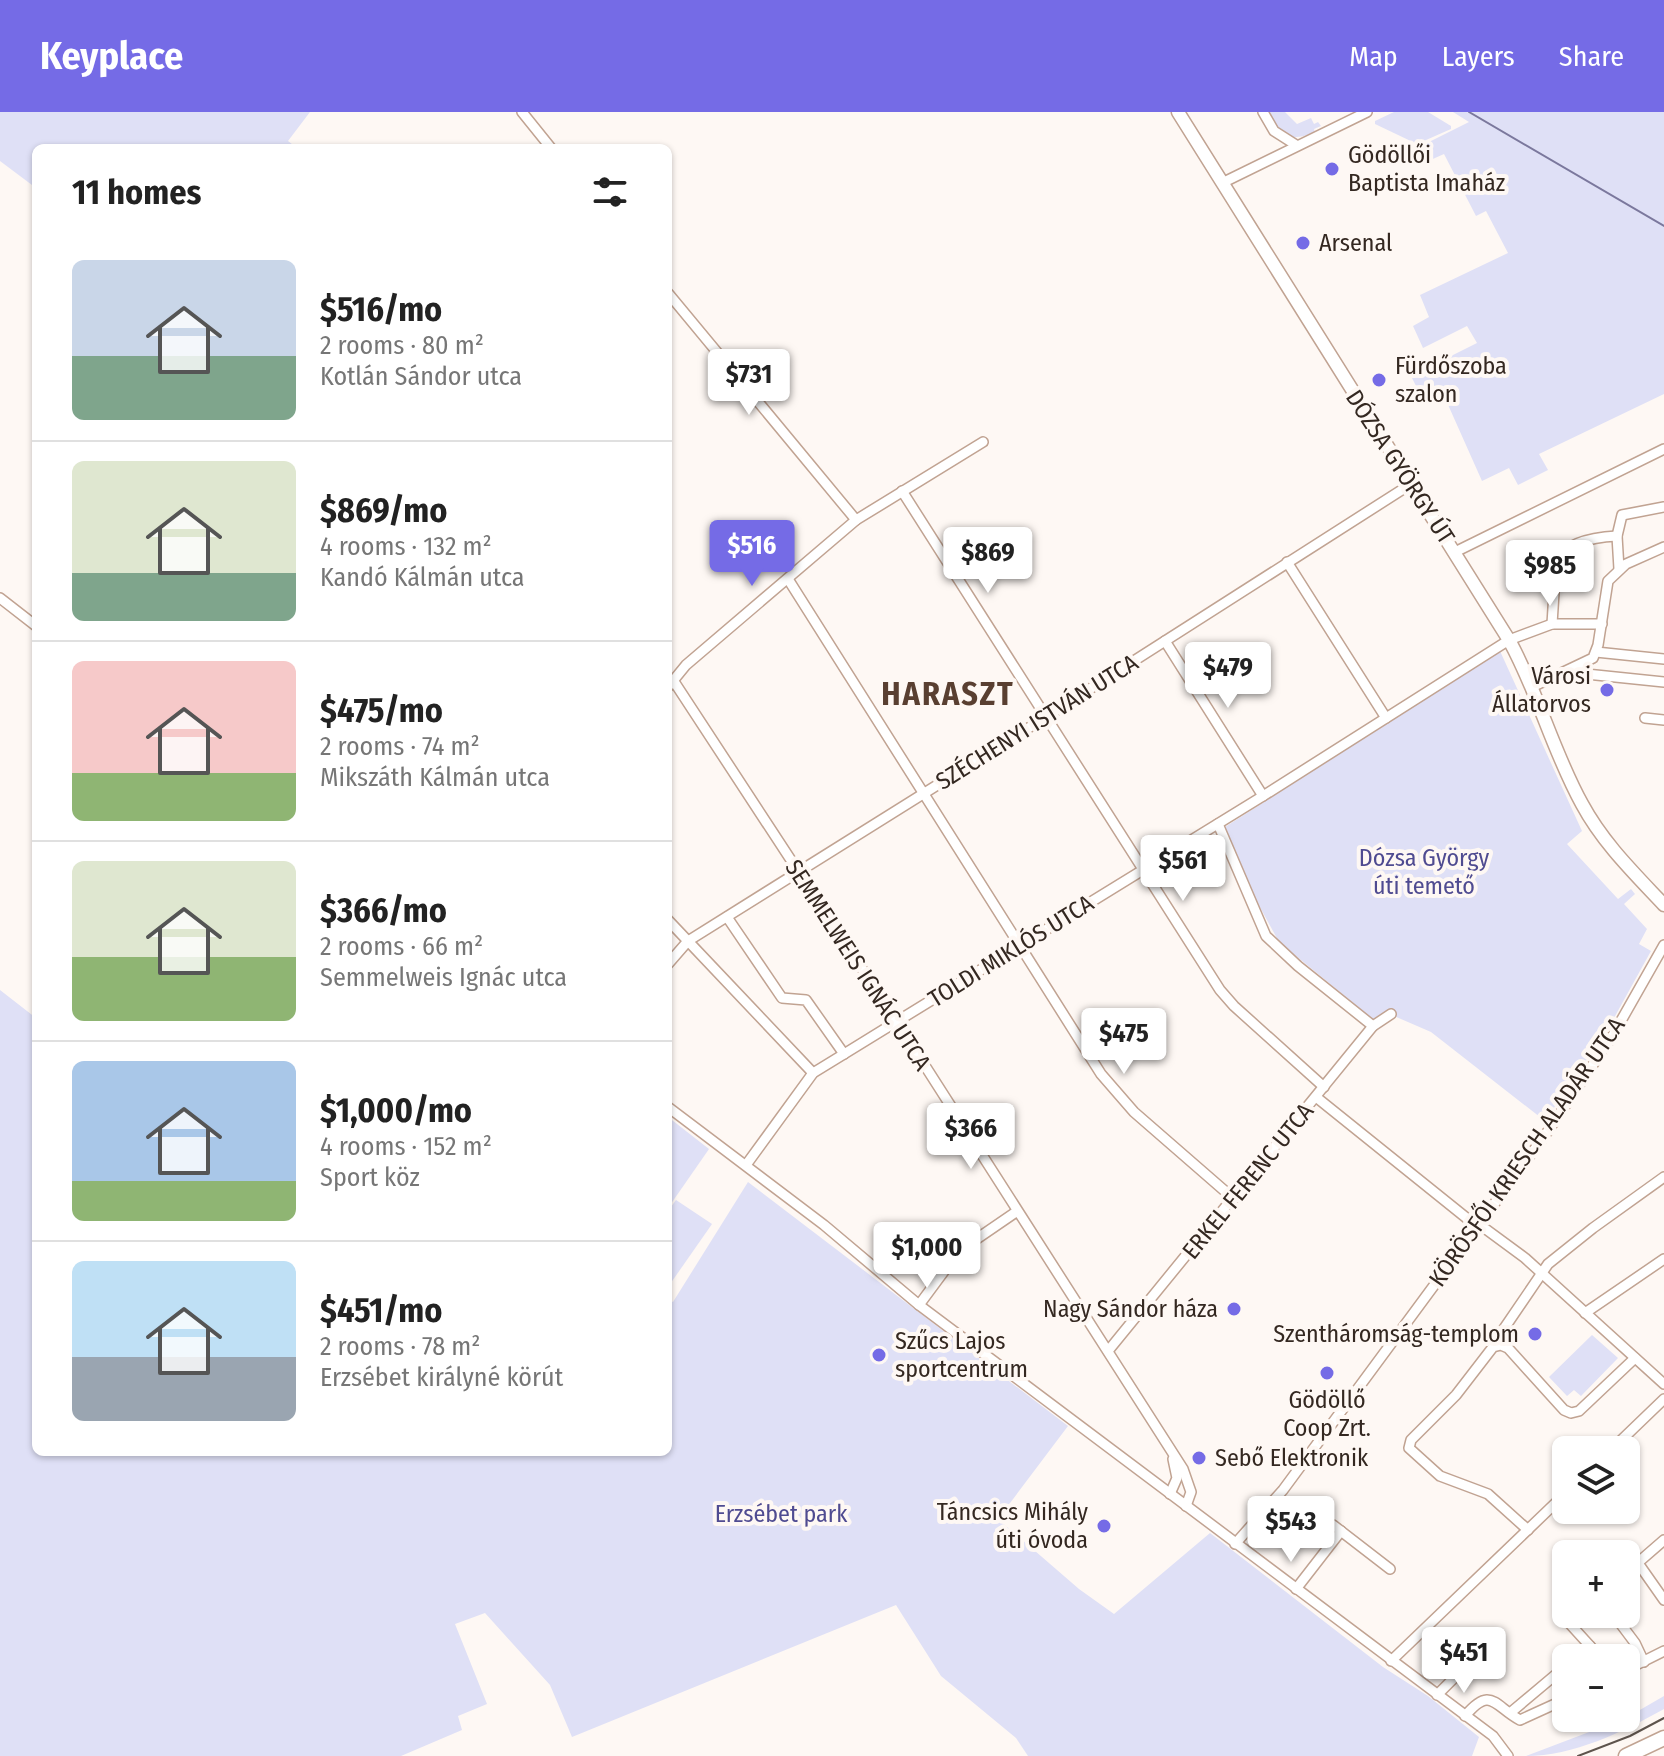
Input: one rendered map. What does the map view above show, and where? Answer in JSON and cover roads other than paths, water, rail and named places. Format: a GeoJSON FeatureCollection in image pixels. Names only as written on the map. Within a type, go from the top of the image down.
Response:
{"type":"FeatureCollection","features":[{"type":"Feature","properties":{"kind":"main road","name":"DÓZSA GYÖRGY ÚT"},"geometry":{"type":"LineString","coordinates":[[1178,112],[1509,640],[1581,802],[1618,856],[1664,905]]}},
{"type":"Feature","properties":{"kind":"main road"},"geometry":{"type":"LineString","coordinates":[[1626,1756],[1664,1738]]}},
{"type":"Feature","properties":{"kind":"street"},"geometry":{"type":"LineString","coordinates":[[522,112],[548,144]]}},
{"type":"Feature","properties":{"kind":"street"},"geometry":{"type":"LineString","coordinates":[[1263,112],[1278,134],[1296,145]]}},
{"type":"Feature","properties":{"kind":"street"},"geometry":{"type":"LineString","coordinates":[[1222,183],[1367,112]]}},
{"type":"Feature","properties":{"kind":"street"},"geometry":{"type":"LineString","coordinates":[[672,298],[856,520]]}},
{"type":"Feature","properties":{"kind":"street"},"geometry":{"type":"LineString","coordinates":[[672,682],[686,665],[856,520],[983,442]]}},
{"type":"Feature","properties":{"kind":"street"},"geometry":{"type":"LineString","coordinates":[[1455,552],[1664,449]]}},
{"type":"Feature","properties":{"kind":"street","name":"SZÉCHENYI ISTVÁN UTCA"},"geometry":{"type":"LineString","coordinates":[[672,959],[688,941],[1411,484]]}},
{"type":"Feature","properties":{"kind":"street"},"geometry":{"type":"LineString","coordinates":[[902,491],[1226,998],[1324,1087]]}},
{"type":"Feature","properties":{"kind":"street"},"geometry":{"type":"LineString","coordinates":[[1619,569],[1617,536],[1622,515],[1664,507]]}},
{"type":"Feature","properties":{"kind":"street"},"geometry":{"type":"LineString","coordinates":[[1602,624],[1552,624],[1556,561],[1560,555],[1594,538],[1617,536]]}},
{"type":"Feature","properties":{"kind":"street"},"geometry":{"type":"LineString","coordinates":[[1532,687],[1593,658],[1608,581],[1619,569],[1664,547]]}},
{"type":"Feature","properties":{"kind":"street"},"geometry":{"type":"LineString","coordinates":[[1287,562],[1386,718]]}},
{"type":"Feature","properties":{"kind":"street"},"geometry":{"type":"LineString","coordinates":[[788,579],[1101,1074],[1118,1095],[1234,1199]]}},
{"type":"Feature","properties":{"kind":"street"},"geometry":{"type":"LineString","coordinates":[[0,598],[32,623]]}},
{"type":"Feature","properties":{"kind":"street","name":"TOLDI MIKLÓS UTCA"},"geometry":{"type":"LineString","coordinates":[[746,1165],[813,1073],[1021,947],[1509,640],[1552,624]]}},
{"type":"Feature","properties":{"kind":"street"},"geometry":{"type":"LineString","coordinates":[[1165,641],[1263,796]]}},
{"type":"Feature","properties":{"kind":"street"},"geometry":{"type":"LineString","coordinates":[[1596,652],[1664,659]]}},
{"type":"Feature","properties":{"kind":"street"},"geometry":{"type":"LineString","coordinates":[[1567,672],[1664,682]]}},
{"type":"Feature","properties":{"kind":"street","name":"SEMMELWEIS IGNÁC UTCA"},"geometry":{"type":"LineString","coordinates":[[672,687],[897,1022],[1172,1452],[1191,1487],[1191,1497],[1186,1506]]}},
{"type":"Feature","properties":{"kind":"street"},"geometry":{"type":"LineString","coordinates":[[1645,718],[1664,720]]}},
{"type":"Feature","properties":{"kind":"street"},"geometry":{"type":"LineString","coordinates":[[1218,824],[1266,936],[1373,1026]]}},
{"type":"Feature","properties":{"kind":"street"},"geometry":{"type":"LineString","coordinates":[[727,917],[782,998],[806,1000],[844,1054]]}},
{"type":"Feature","properties":{"kind":"street"},"geometry":{"type":"LineString","coordinates":[[672,924],[813,1073]]}},
{"type":"Feature","properties":{"kind":"street","name":"KÖRÖSFŐI KRIESCH ALADÁR UTCA"},"geometry":{"type":"LineString","coordinates":[[1235,1544],[1283,1490],[1574,1094],[1613,1035],[1664,945]]}},
{"type":"Feature","properties":{"kind":"street","name":"ERKEL FERENC UTCA"},"geometry":{"type":"LineString","coordinates":[[1108,1351],[1373,1026],[1391,1014]]}},
{"type":"Feature","properties":{"kind":"street"},"geometry":{"type":"LineString","coordinates":[[1316,1097],[1478,1225],[1513,1248],[1664,1384]]}},
{"type":"Feature","properties":{"kind":"street"},"geometry":{"type":"LineString","coordinates":[[672,1110],[824,1225],[919,1305],[1499,1741],[1508,1756]]}},
{"type":"Feature","properties":{"kind":"street"},"geometry":{"type":"LineString","coordinates":[[1501,1333],[1542,1272],[1593,1228],[1664,1177]]}},
{"type":"Feature","properties":{"kind":"street"},"geometry":{"type":"LineString","coordinates":[[919,1305],[959,1251],[1016,1212]]}},
{"type":"Feature","properties":{"kind":"street"},"geometry":{"type":"LineString","coordinates":[[1585,1313],[1664,1259]]}},
{"type":"Feature","properties":{"kind":"street"},"geometry":{"type":"LineString","coordinates":[[1528,1530],[1484,1491],[1440,1476],[1409,1448],[1411,1440],[1456,1395],[1488,1352],[1496,1346],[1508,1348],[1564,1410],[1571,1413],[1579,1411],[1635,1358]]}},
{"type":"Feature","properties":{"kind":"street"},"geometry":{"type":"LineString","coordinates":[[1626,1436],[1664,1399]]}},
{"type":"Feature","properties":{"kind":"street"},"geometry":{"type":"LineString","coordinates":[[1170,1494],[1177,1478],[1172,1452]]}},
{"type":"Feature","properties":{"kind":"street"},"geometry":{"type":"LineString","coordinates":[[1391,1661],[1552,1507]]}},
{"type":"Feature","properties":{"kind":"street"},"geometry":{"type":"LineString","coordinates":[[1296,1589],[1337,1528],[1390,1569]]}},
{"type":"Feature","properties":{"kind":"street"},"geometry":{"type":"LineString","coordinates":[[1640,1561],[1664,1540]]}},
{"type":"Feature","properties":{"kind":"street"},"geometry":{"type":"LineString","coordinates":[[1640,1566],[1664,1600]]}},
{"type":"Feature","properties":{"kind":"street"},"geometry":{"type":"LineString","coordinates":[[1574,1628],[1588,1644]]}},
{"type":"Feature","properties":{"kind":"street"},"geometry":{"type":"LineString","coordinates":[[1624,1628],[1644,1662]]}},
{"type":"Feature","properties":{"kind":"street"},"geometry":{"type":"LineString","coordinates":[[1436,1670],[1461,1645],[1474,1658],[1437,1695]]}},
{"type":"Feature","properties":{"kind":"street"},"geometry":{"type":"LineString","coordinates":[[1640,1664],[1664,1651]]}},
{"type":"Feature","properties":{"kind":"street"},"geometry":{"type":"LineString","coordinates":[[1510,1713],[1552,1678]]}},
{"type":"Feature","properties":{"kind":"street"},"geometry":{"type":"LineString","coordinates":[[1465,1716],[1478,1701],[1484,1699],[1494,1701],[1522,1720],[1552,1706]]}},
{"type":"Feature","properties":{"kind":"waterway"},"geometry":{"type":"LineString","coordinates":[[1469,112],[1664,226]]}},
{"type":"Feature","properties":{"kind":"tram line"},"geometry":{"type":"LineString","coordinates":[[1578,1756],[1630,1736],[1664,1718]]}},
{"type":"Feature","properties":{"kind":"place","name":"Gödöllői Baptista Imaház"},"geometry":{"type":"Point","coordinates":[1332,169]}},
{"type":"Feature","properties":{"kind":"place","name":"Arsenal"},"geometry":{"type":"Point","coordinates":[1303,243]}},
{"type":"Feature","properties":{"kind":"place","name":"Fürdőszoba szalon"},"geometry":{"type":"Point","coordinates":[1379,380]}},
{"type":"Feature","properties":{"kind":"place","name":"Városi Állatorvos"},"geometry":{"type":"Point","coordinates":[1607,690]}},
{"type":"Feature","properties":{"kind":"place","name":"Nagy Sándor háza"},"geometry":{"type":"Point","coordinates":[1234,1309]}},
{"type":"Feature","properties":{"kind":"place","name":"Szentháromság-templom"},"geometry":{"type":"Point","coordinates":[1535,1334]}},
{"type":"Feature","properties":{"kind":"place","name":"Szűcs Lajos sportcentrum"},"geometry":{"type":"Point","coordinates":[879,1355]}},
{"type":"Feature","properties":{"kind":"place","name":"Gödöllő Coop Zrt."},"geometry":{"type":"Point","coordinates":[1327,1373]}},
{"type":"Feature","properties":{"kind":"place","name":"Sebő Elektronik"},"geometry":{"type":"Point","coordinates":[1199,1458]}},
{"type":"Feature","properties":{"kind":"place","name":"Táncsics Mihály úti óvoda"},"geometry":{"type":"Point","coordinates":[1104,1526]}},
{"type":"Feature","properties":{"kind":"district","name":"HARASZT"},"geometry":{"type":"Point","coordinates":[948,694]}},
{"type":"Feature","properties":{"kind":"park label","name":"Dózsa György úti temető"},"geometry":{"type":"Point","coordinates":[1424,872]}},
{"type":"Feature","properties":{"kind":"park label","name":"Erzsébet park"},"geometry":{"type":"Point","coordinates":[781,1514]}}]}
